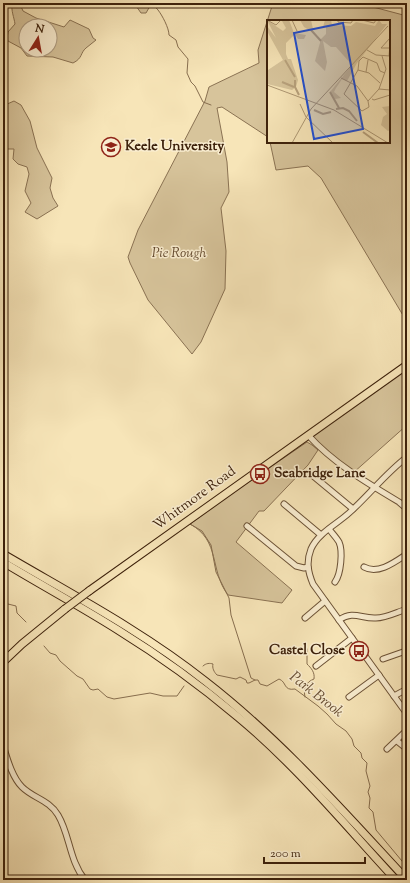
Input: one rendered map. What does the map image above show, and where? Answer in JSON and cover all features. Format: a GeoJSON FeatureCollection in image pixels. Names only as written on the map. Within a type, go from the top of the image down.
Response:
{"type":"FeatureCollection","features":[{"type":"Feature","properties":{"kind":"highway","name":"Whitmore Road"},"geometry":{"type":"LineString","coordinates":[[3,662],[22,644],[89,591],[407,365]]}},
{"type":"Feature","properties":{"kind":"highway"},"geometry":{"type":"LineString","coordinates":[[3,554],[138,633],[184,665],[224,696],[295,760],[406,880]]}},
{"type":"Feature","properties":{"kind":"highway"},"geometry":{"type":"LineString","coordinates":[[3,562],[131,638],[181,672],[220,702],[264,740],[288,764],[396,880]]}},
{"type":"Feature","properties":{"kind":"street"},"geometry":{"type":"LineString","coordinates":[[308,435],[342,466],[399,502],[407,509]]}},
{"type":"Feature","properties":{"kind":"street"},"geometry":{"type":"LineString","coordinates":[[407,457],[353,509],[321,535],[314,544],[308,558],[309,574],[313,584],[407,714]]}},
{"type":"Feature","properties":{"kind":"street"},"geometry":{"type":"LineString","coordinates":[[312,475],[353,509]]}},
{"type":"Feature","properties":{"kind":"street"},"geometry":{"type":"LineString","coordinates":[[284,504],[321,535]]}},
{"type":"Feature","properties":{"kind":"street"},"geometry":{"type":"LineString","coordinates":[[247,526],[296,566],[304,568],[308,567]]}},
{"type":"Feature","properties":{"kind":"street"},"geometry":{"type":"LineString","coordinates":[[329,529],[340,544],[340,572],[335,582]]}},
{"type":"Feature","properties":{"kind":"street"},"geometry":{"type":"LineString","coordinates":[[364,567],[374,570],[382,569],[407,554]]}},
{"type":"Feature","properties":{"kind":"street"},"geometry":{"type":"LineString","coordinates":[[305,618],[325,601]]}},
{"type":"Feature","properties":{"kind":"street"},"geometry":{"type":"LineString","coordinates":[[339,620],[345,616],[355,615],[375,618],[407,609]]}},
{"type":"Feature","properties":{"kind":"street"},"geometry":{"type":"LineString","coordinates":[[316,666],[352,638]]}},
{"type":"Feature","properties":{"kind":"street"},"geometry":{"type":"LineString","coordinates":[[383,659],[403,652],[407,653]]}},
{"type":"Feature","properties":{"kind":"street"},"geometry":{"type":"LineString","coordinates":[[350,697],[379,675]]}},
{"type":"Feature","properties":{"kind":"street"},"geometry":{"type":"LineString","coordinates":[[394,696],[407,689]]}},
{"type":"Feature","properties":{"kind":"street"},"geometry":{"type":"LineString","coordinates":[[387,749],[407,730]]}},
{"type":"Feature","properties":{"kind":"street"},"geometry":{"type":"LineString","coordinates":[[396,741],[407,749]]}},
{"type":"Feature","properties":{"kind":"street"},"geometry":{"type":"LineString","coordinates":[[3,745],[7,760],[22,787],[47,803],[62,823],[71,853],[85,880]]}},
{"type":"Feature","properties":{"kind":"green space"},"geometry":{"type":"Polygon","coordinates":[[[12,3],[20,4],[23,11],[36,18],[18,18],[18,46],[7,39],[8,32],[15,24],[12,3]]]}},
{"type":"Feature","properties":{"kind":"green space"},"geometry":{"type":"Polygon","coordinates":[[[134,3],[158,3],[155,7],[150,6],[146,13],[141,13],[134,3]]]}},
{"type":"Feature","properties":{"kind":"green space"},"geometry":{"type":"Polygon","coordinates":[[[273,3],[358,3],[407,16],[407,322],[321,178],[308,166],[276,170],[270,143],[390,143],[390,20],[268,20],[273,3]]]}},
{"type":"Feature","properties":{"kind":"green space"},"geometry":{"type":"Polygon","coordinates":[[[70,20],[89,29],[93,38],[96,40],[86,48],[80,57],[73,63],[56,58],[58,58],[58,25],[64,27],[70,20]]]}},
{"type":"Feature","properties":{"kind":"green space","name":"Pie Rough"},"geometry":{"type":"Polygon","coordinates":[[[267,22],[267,136],[222,107],[217,108],[227,162],[229,192],[221,208],[226,251],[225,289],[201,342],[192,354],[148,300],[128,257],[138,230],[205,101],[209,87],[259,63],[258,50],[267,22]]]}},
{"type":"Feature","properties":{"kind":"green space"},"geometry":{"type":"Polygon","coordinates":[[[14,101],[21,105],[30,121],[37,148],[52,178],[50,188],[53,198],[58,206],[37,219],[25,212],[31,203],[25,191],[29,174],[27,167],[18,164],[13,159],[14,149],[3,149],[3,112],[5,105],[14,101]]]}},
{"type":"Feature","properties":{"kind":"green space"},"geometry":{"type":"Polygon","coordinates":[[[407,365],[407,425],[353,473],[309,435],[407,365]]]}},
{"type":"Feature","properties":{"kind":"green space"},"geometry":{"type":"Polygon","coordinates":[[[307,442],[318,450],[308,465],[264,511],[259,511],[236,542],[292,590],[282,603],[228,595],[218,576],[211,547],[200,531],[190,524],[307,442]]]}},
{"type":"Feature","properties":{"kind":"waterway"},"geometry":{"type":"LineString","coordinates":[[151,3],[163,18],[169,35],[176,40],[178,47],[188,59],[187,73],[191,82],[195,86],[203,102],[211,105]]}},
{"type":"Feature","properties":{"kind":"waterway"},"geometry":{"type":"LineString","coordinates":[[190,524],[202,531],[211,545],[216,572],[229,598],[231,615],[251,678],[255,680]]}},
{"type":"Feature","properties":{"kind":"waterway","name":"Park Brook"},"geometry":{"type":"LineString","coordinates":[[3,603],[16,606],[17,613],[26,622]]}},
{"type":"Feature","properties":{"kind":"waterway","name":"Park Brook"},"geometry":{"type":"LineString","coordinates":[[44,646],[50,653],[56,655],[60,661],[77,676],[83,679],[90,689],[98,689],[107,697],[114,699],[150,693],[163,696],[177,696],[184,686]]}},
{"type":"Feature","properties":{"kind":"waterway"},"geometry":{"type":"LineString","coordinates":[[305,697],[304,691],[306,686],[314,679],[314,674],[307,664],[307,649]]}},
{"type":"Feature","properties":{"kind":"waterway","name":"Park Brook"},"geometry":{"type":"LineString","coordinates":[[203,666],[205,664],[213,664],[217,675],[236,679],[240,677],[246,680],[247,683],[258,680],[260,684],[267,686],[279,679],[287,688],[295,689],[318,706],[336,724],[346,731],[352,739],[354,746],[361,753],[362,758],[367,763],[366,771],[370,786],[368,792],[370,798],[369,808],[373,812],[376,830],[407,867]]}},
{"type":"Feature","properties":{"kind":"place","name":"Keele University"},"geometry":{"type":"Point","coordinates":[111,147]}},
{"type":"Feature","properties":{"kind":"place","name":"Seabridge Lane"},"geometry":{"type":"Point","coordinates":[260,474]}},
{"type":"Feature","properties":{"kind":"place","name":"Castel Close"},"geometry":{"type":"Point","coordinates":[359,651]}}]}
